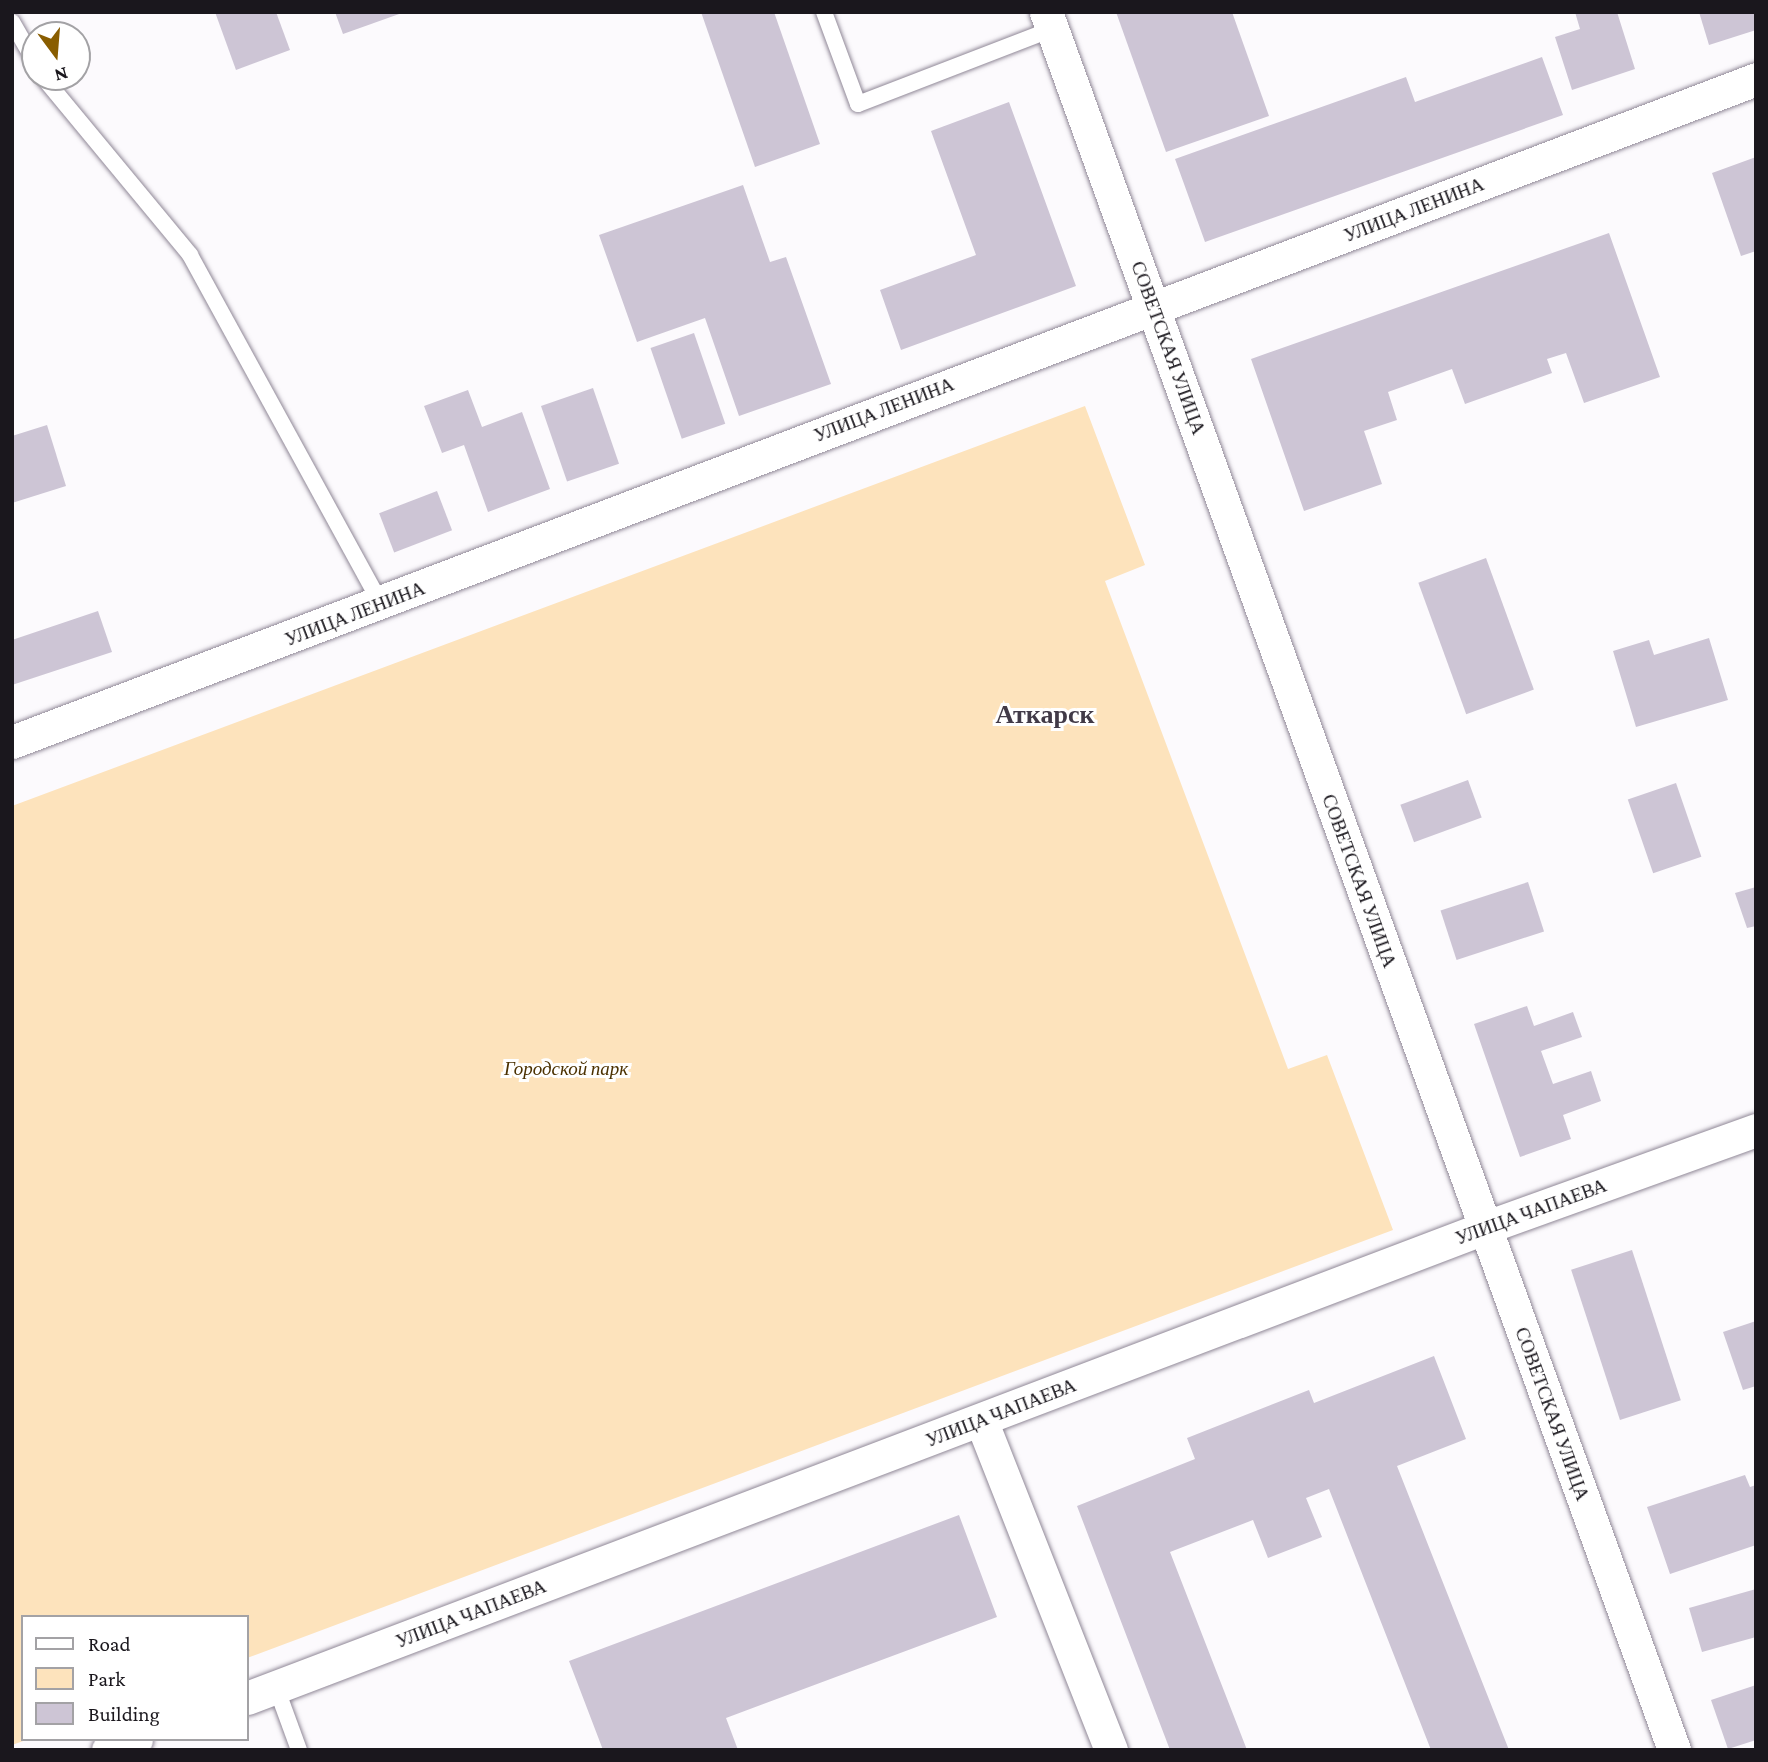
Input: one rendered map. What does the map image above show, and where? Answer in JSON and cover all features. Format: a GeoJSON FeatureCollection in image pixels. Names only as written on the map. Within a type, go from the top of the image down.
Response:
{"type":"FeatureCollection","features":[{"type":"Feature","properties":{"kind":"street","name":"СОВЕТСКАЯ УЛИЦА"},"geometry":{"type":"LineString","coordinates":[[1049,21],[1155,307],[1484,1228],[1674,1750]]}},
{"type":"Feature","properties":{"kind":"street","name":"УЛИЦА ЛЕНИНА"},"geometry":{"type":"LineString","coordinates":[[12,742],[381,604],[1756,79]]}},
{"type":"Feature","properties":{"kind":"street","name":"УЛИЦА ЧАПАЕВА"},"geometry":{"type":"LineString","coordinates":[[261,1693],[1484,1228],[1756,1130]]}},
{"type":"Feature","properties":{"kind":"street"},"geometry":{"type":"LineString","coordinates":[[981,1420],[1111,1750]]}},
{"type":"Feature","properties":{"kind":"street"},"geometry":{"type":"LineString","coordinates":[[108,1750],[131,1741]]}},
{"type":"Feature","properties":{"kind":"lane"},"geometry":{"type":"LineString","coordinates":[[824,12],[858,104],[1049,21]]}},
{"type":"Feature","properties":{"kind":"lane"},"geometry":{"type":"LineString","coordinates":[[12,22],[21,38]]}},
{"type":"Feature","properties":{"kind":"lane"},"geometry":{"type":"LineString","coordinates":[[55,91],[190,255],[381,604]]}},
{"type":"Feature","properties":{"kind":"lane"},"geometry":{"type":"LineString","coordinates":[[261,1693],[299,1750]]}},
{"type":"Feature","properties":{"kind":"green space","name":"Городской парк"},"geometry":{"type":"Polygon","coordinates":[[[1085,406],[1145,565],[1105,581],[1288,1069],[1327,1055],[1393,1230],[248,1658],[248,1615],[21,1615],[21,1741],[23,1741],[12,1745],[12,806],[1085,406]]]}},
{"type":"Feature","properties":{"kind":"building"},"geometry":{"type":"Polygon","coordinates":[[[215,12],[276,12],[290,50],[236,70],[215,12]]]}},
{"type":"Feature","properties":{"kind":"building"},"geometry":{"type":"Polygon","coordinates":[[[335,12],[402,12],[402,13],[343,34],[335,12]]]}},
{"type":"Feature","properties":{"kind":"building"},"geometry":{"type":"Polygon","coordinates":[[[701,12],[774,12],[820,144],[755,167],[701,12]]]}},
{"type":"Feature","properties":{"kind":"building"},"geometry":{"type":"Polygon","coordinates":[[[1116,12],[1232,12],[1269,116],[1166,152],[1116,12]]]}},
{"type":"Feature","properties":{"kind":"building"},"geometry":{"type":"Polygon","coordinates":[[[1575,12],[1617,12],[1635,69],[1572,90],[1555,37],[1580,29],[1575,12]]]}},
{"type":"Feature","properties":{"kind":"building"},"geometry":{"type":"Polygon","coordinates":[[[1699,12],[1756,12],[1756,30],[1709,45],[1699,12]]]}},
{"type":"Feature","properties":{"kind":"building"},"geometry":{"type":"Polygon","coordinates":[[[1542,57],[1563,115],[1205,242],[1175,159],[1406,77],[1415,102],[1542,57]]]}},
{"type":"Feature","properties":{"kind":"building"},"geometry":{"type":"Polygon","coordinates":[[[1009,102],[1076,286],[901,350],[880,290],[976,255],[931,131],[1009,102]]]}},
{"type":"Feature","properties":{"kind":"building"},"geometry":{"type":"Polygon","coordinates":[[[1756,157],[1756,251],[1741,256],[1712,173],[1756,157]]]}},
{"type":"Feature","properties":{"kind":"building"},"geometry":{"type":"Polygon","coordinates":[[[743,185],[770,262],[786,257],[831,384],[739,416],[705,318],[637,342],[599,235],[743,185]]]}},
{"type":"Feature","properties":{"kind":"building"},"geometry":{"type":"Polygon","coordinates":[[[1609,233],[1660,377],[1584,403],[1566,353],[1547,359],[1552,373],[1465,404],[1452,369],[1388,392],[1397,420],[1364,431],[1382,484],[1304,511],[1251,359],[1609,233]]]}},
{"type":"Feature","properties":{"kind":"building"},"geometry":{"type":"Polygon","coordinates":[[[694,333],[725,424],[682,439],[651,348],[694,333]]]}},
{"type":"Feature","properties":{"kind":"building"},"geometry":{"type":"Polygon","coordinates":[[[593,388],[619,464],[567,482],[541,406],[593,388]]]}},
{"type":"Feature","properties":{"kind":"building"},"geometry":{"type":"Polygon","coordinates":[[[468,390],[482,427],[522,412],[550,489],[488,512],[464,445],[442,453],[424,406],[468,390]]]}},
{"type":"Feature","properties":{"kind":"building"},"geometry":{"type":"Polygon","coordinates":[[[47,425],[66,486],[12,503],[12,436],[47,425]]]}},
{"type":"Feature","properties":{"kind":"building"},"geometry":{"type":"Polygon","coordinates":[[[437,491],[452,530],[394,552],[379,513],[437,491]]]}},
{"type":"Feature","properties":{"kind":"building"},"geometry":{"type":"Polygon","coordinates":[[[1486,558],[1534,690],[1466,714],[1418,583],[1486,558]]]}},
{"type":"Feature","properties":{"kind":"building"},"geometry":{"type":"Polygon","coordinates":[[[98,611],[112,652],[12,685],[12,640],[98,611]]]}},
{"type":"Feature","properties":{"kind":"building"},"geometry":{"type":"Polygon","coordinates":[[[1709,638],[1728,700],[1636,727],[1613,651],[1649,640],[1654,655],[1709,638]]]}},
{"type":"Feature","properties":{"kind":"building"},"geometry":{"type":"Polygon","coordinates":[[[1468,780],[1482,818],[1414,842],[1400,805],[1468,780]]]}},
{"type":"Feature","properties":{"kind":"building"},"geometry":{"type":"Polygon","coordinates":[[[1676,783],[1701,857],[1653,873],[1628,800],[1676,783]]]}},
{"type":"Feature","properties":{"kind":"building"},"geometry":{"type":"Polygon","coordinates":[[[1528,882],[1544,931],[1457,960],[1441,910],[1528,882]]]}},
{"type":"Feature","properties":{"kind":"building"},"geometry":{"type":"Polygon","coordinates":[[[1756,887],[1756,926],[1747,928],[1735,893],[1756,887]]]}},
{"type":"Feature","properties":{"kind":"building"},"geometry":{"type":"Polygon","coordinates":[[[1527,1006],[1534,1026],[1573,1012],[1582,1037],[1541,1051],[1553,1084],[1591,1071],[1601,1101],[1563,1115],[1571,1139],[1520,1157],[1474,1024],[1527,1006]]]}},
{"type":"Feature","properties":{"kind":"building"},"geometry":{"type":"Polygon","coordinates":[[[1632,1250],[1681,1400],[1620,1420],[1571,1270],[1632,1250]]]}},
{"type":"Feature","properties":{"kind":"building"},"geometry":{"type":"Polygon","coordinates":[[[1756,1321],[1756,1386],[1743,1390],[1723,1332],[1756,1321]]]}},
{"type":"Feature","properties":{"kind":"building"},"geometry":{"type":"Polygon","coordinates":[[[1434,1356],[1466,1439],[1397,1466],[1509,1750],[1431,1750],[1329,1489],[1306,1498],[1322,1537],[1268,1558],[1253,1520],[1170,1552],[1247,1750],[1170,1750],[1077,1506],[1195,1459],[1187,1438],[1309,1390],[1314,1403],[1434,1356]]]}},
{"type":"Feature","properties":{"kind":"building"},"geometry":{"type":"Polygon","coordinates":[[[1745,1475],[1750,1487],[1756,1485],[1756,1545],[1670,1574],[1647,1507],[1745,1475]]]}},
{"type":"Feature","properties":{"kind":"building"},"geometry":{"type":"Polygon","coordinates":[[[959,1515],[997,1617],[726,1718],[738,1750],[603,1750],[569,1661],[959,1515]]]}},
{"type":"Feature","properties":{"kind":"building"},"geometry":{"type":"Polygon","coordinates":[[[1756,1589],[1756,1637],[1702,1652],[1689,1608],[1756,1589]]]}},
{"type":"Feature","properties":{"kind":"building"},"geometry":{"type":"Polygon","coordinates":[[[1756,1685],[1756,1740],[1728,1749],[1711,1700],[1756,1685]]]}},
{"type":"Feature","properties":{"kind":"district","name":"Аткарск"},"geometry":{"type":"Point","coordinates":[1045,715]}}]}
